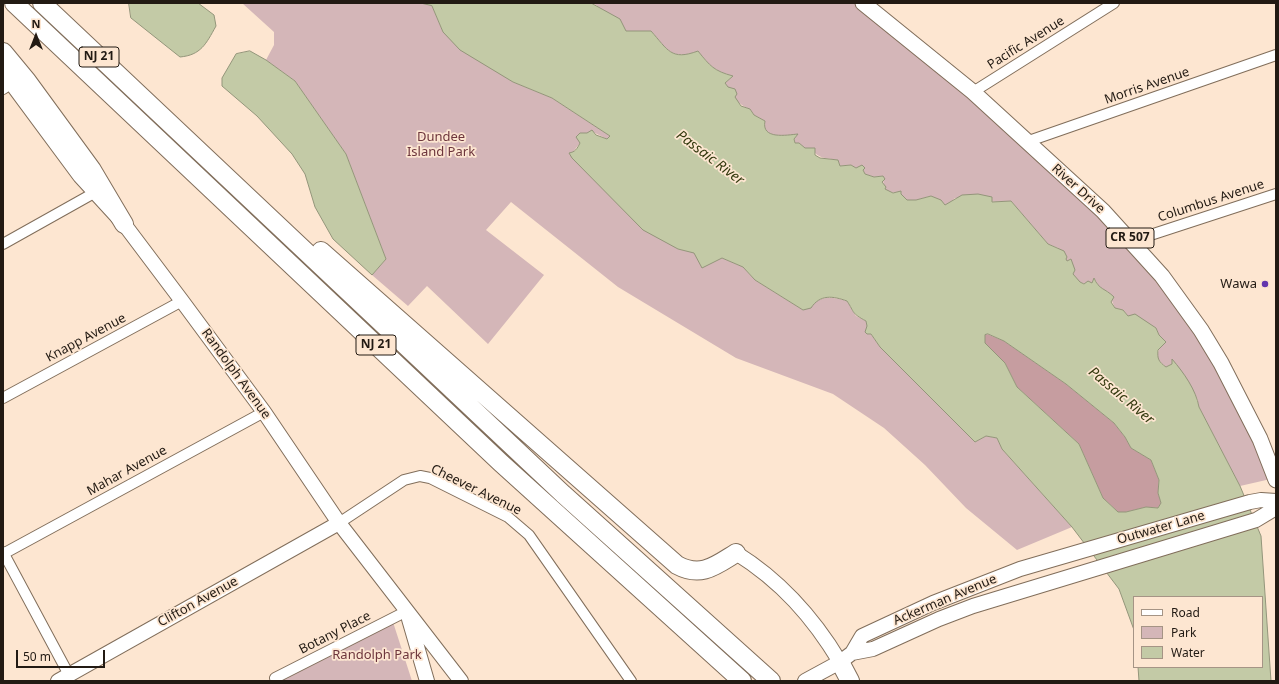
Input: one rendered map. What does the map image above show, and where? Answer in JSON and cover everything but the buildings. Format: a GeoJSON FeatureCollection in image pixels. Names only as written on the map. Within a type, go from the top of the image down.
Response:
{"type":"FeatureCollection","features":[{"type":"Feature","properties":{"kind":"highway","name":"NJ 21"},"geometry":{"type":"LineString","coordinates":[[14,3],[500,463],[742,681]]}},
{"type":"Feature","properties":{"kind":"highway","name":"NJ 21"},"geometry":{"type":"LineString","coordinates":[[42,3],[557,489],[767,678]]}},
{"type":"Feature","properties":{"kind":"highway"},"geometry":{"type":"LineString","coordinates":[[3,52],[27,81],[92,170],[124,224]]}},
{"type":"Feature","properties":{"kind":"highway"},"geometry":{"type":"LineString","coordinates":[[156,111],[265,200],[677,565],[687,570],[702,570],[718,564],[736,553]]}},
{"type":"Feature","properties":{"kind":"highway"},"geometry":{"type":"LineString","coordinates":[[846,657],[850,681]]}},
{"type":"Feature","properties":{"kind":"main road","name":"River Drive"},"geometry":{"type":"LineString","coordinates":[[863,3],[973,92],[1103,211],[1132,241],[1162,276],[1201,330],[1218,357],[1253,425],[1276,480]]}},
{"type":"Feature","properties":{"kind":"street","name":"Pacific Avenue"},"geometry":{"type":"LineString","coordinates":[[973,92],[1114,3]]}},
{"type":"Feature","properties":{"kind":"street","name":"Morris Avenue"},"geometry":{"type":"LineString","coordinates":[[1026,142],[1276,55]]}},
{"type":"Feature","properties":{"kind":"street","name":"Randolph Avenue"},"geometry":{"type":"LineString","coordinates":[[3,72],[8,86],[94,193],[124,224],[182,301],[264,412],[339,523],[461,681]]}},
{"type":"Feature","properties":{"kind":"street"},"geometry":{"type":"LineString","coordinates":[[3,244],[94,193]]}},
{"type":"Feature","properties":{"kind":"street","name":"Columbus Avenue"},"geometry":{"type":"LineString","coordinates":[[1132,241],[1276,194]]}},
{"type":"Feature","properties":{"kind":"street","name":"Knapp Avenue"},"geometry":{"type":"LineString","coordinates":[[3,398],[182,301]]}},
{"type":"Feature","properties":{"kind":"street","name":"Mahar Avenue"},"geometry":{"type":"LineString","coordinates":[[3,553],[264,412]]}},
{"type":"Feature","properties":{"kind":"street","name":"Cheever Avenue"},"geometry":{"type":"LineString","coordinates":[[339,523],[404,480],[420,476],[430,478],[508,518],[529,536],[631,681]]}},
{"type":"Feature","properties":{"kind":"street","name":"Outwater Lane"},"geometry":{"type":"LineString","coordinates":[[1047,561],[1250,502],[1261,500],[1276,501]]}},
{"type":"Feature","properties":{"kind":"street","name":"Outwater Lane"},"geometry":{"type":"LineString","coordinates":[[1052,580],[1256,520],[1276,508]]}},
{"type":"Feature","properties":{"kind":"street","name":"Clifton Avenue"},"geometry":{"type":"LineString","coordinates":[[63,678],[339,523]]}},
{"type":"Feature","properties":{"kind":"street"},"geometry":{"type":"LineString","coordinates":[[3,553],[63,678]]}},
{"type":"Feature","properties":{"kind":"street"},"geometry":{"type":"LineString","coordinates":[[736,553],[766,573],[794,598],[819,630],[846,657]]}},
{"type":"Feature","properties":{"kind":"street","name":"Ackerman Avenue"},"geometry":{"type":"LineString","coordinates":[[846,657],[862,636],[994,579],[1047,561]]}},
{"type":"Feature","properties":{"kind":"street","name":"Ackerman Avenue"},"geometry":{"type":"LineString","coordinates":[[805,681],[846,657],[873,649],[939,619],[973,606],[1052,580]]}},
{"type":"Feature","properties":{"kind":"street"},"geometry":{"type":"LineString","coordinates":[[407,611],[426,681]]}},
{"type":"Feature","properties":{"kind":"street","name":"Botany Place"},"geometry":{"type":"LineString","coordinates":[[275,678],[407,611]]}},
{"type":"Feature","properties":{"kind":"green space","name":"Dundee Island Park"},"geometry":{"type":"Polygon","coordinates":[[[242,3],[428,4],[432,6],[443,32],[513,82],[552,98],[610,136],[607,139],[593,132],[580,143],[573,152],[569,153],[678,249],[722,258],[743,267],[755,280],[803,310],[814,302],[824,298],[834,298],[847,301],[856,316],[866,321],[870,333],[880,347],[975,442],[986,436],[997,438],[1002,449],[1072,527],[1017,550],[966,508],[925,465],[884,428],[833,394],[736,358],[618,287],[511,202],[486,230],[544,275],[488,344],[427,286],[408,306],[372,275],[386,259],[346,154],[295,81],[266,60],[274,45],[274,32],[242,3]]]}},
{"type":"Feature","properties":{"kind":"green space"},"geometry":{"type":"Polygon","coordinates":[[[591,3],[863,3],[1132,241],[1215,352],[1275,478],[1240,486],[1199,407],[1197,398],[1172,360],[1172,364],[1166,367],[1160,362],[1158,353],[1163,344],[1156,328],[1128,316],[1123,310],[1115,308],[1108,292],[1100,288],[1094,278],[1092,283],[1081,283],[1078,281],[1072,270],[1071,259],[1067,261],[1058,248],[1048,244],[1011,201],[996,202],[955,198],[949,204],[945,205],[931,196],[916,200],[907,200],[899,192],[894,193],[887,191],[884,186],[882,176],[874,177],[865,174],[863,170],[851,165],[840,166],[838,160],[819,156],[812,148],[805,149],[799,143],[795,143],[794,139],[797,135],[781,136],[770,134],[765,127],[765,121],[754,115],[750,109],[738,102],[725,83],[733,76],[717,70],[706,61],[698,51],[682,55],[671,52],[651,31],[626,31],[596,5],[591,3]]]}},
{"type":"Feature","properties":{"kind":"green space","name":"Randolph Park"},"geometry":{"type":"Polygon","coordinates":[[[392,619],[412,681],[276,681],[392,619]]]}},
{"type":"Feature","properties":{"kind":"shaded area"},"geometry":{"type":"Polygon","coordinates":[[[987,334],[1004,341],[1066,384],[1114,423],[1125,437],[1131,448],[1151,460],[1159,480],[1158,493],[1161,503],[1158,508],[1146,507],[1126,512],[1118,512],[1103,498],[1079,444],[1017,387],[1005,363],[985,343],[985,335],[987,334]]]}},
{"type":"Feature","properties":{"kind":"water"},"geometry":{"type":"Polygon","coordinates":[[[129,3],[198,3],[214,15],[216,26],[202,48],[193,54],[180,57],[131,18],[129,3]]]}},
{"type":"Feature","properties":{"kind":"water","name":"Passaic River"},"geometry":{"type":"Polygon","coordinates":[[[421,3],[591,3],[620,19],[626,31],[651,31],[671,52],[682,55],[698,51],[706,61],[717,70],[733,76],[725,83],[728,87],[735,89],[737,94],[735,97],[741,106],[750,109],[754,115],[765,121],[765,127],[771,134],[798,134],[794,139],[795,143],[799,143],[805,148],[815,148],[815,155],[820,158],[838,160],[840,166],[851,165],[856,168],[862,165],[865,168],[863,170],[865,174],[874,177],[883,176],[885,179],[882,182],[886,187],[885,189],[893,193],[901,191],[901,194],[907,200],[916,200],[931,196],[941,200],[945,205],[962,195],[978,194],[992,197],[992,202],[1011,201],[1048,244],[1064,251],[1067,261],[1071,259],[1075,270],[1073,274],[1080,282],[1084,284],[1088,281],[1092,283],[1094,278],[1100,287],[1114,297],[1111,302],[1115,308],[1123,310],[1128,316],[1135,314],[1156,328],[1159,335],[1166,342],[1158,350],[1159,360],[1166,367],[1172,364],[1172,359],[1192,388],[1199,407],[1240,486],[1261,536],[1271,681],[1139,681],[1138,668],[1263,668],[1263,596],[1133,596],[1133,627],[1119,589],[1072,527],[1002,449],[997,438],[986,436],[975,442],[880,347],[871,334],[867,334],[865,332],[867,326],[866,321],[856,314],[847,301],[827,297],[818,300],[811,308],[803,310],[755,280],[743,267],[722,258],[702,268],[694,253],[678,249],[643,230],[572,158],[569,153],[577,149],[580,143],[576,137],[580,133],[587,133],[592,130],[596,135],[607,139],[610,136],[552,98],[513,82],[460,50],[443,32],[432,6],[421,3]],[[988,334],[985,335],[985,343],[1005,363],[1017,387],[1079,444],[1103,498],[1118,512],[1126,512],[1146,507],[1158,508],[1161,503],[1158,493],[1159,480],[1151,460],[1131,448],[1125,437],[1114,423],[1066,384],[1004,341],[988,334]]]}},
{"type":"Feature","properties":{"kind":"water"},"geometry":{"type":"Polygon","coordinates":[[[250,51],[266,60],[295,81],[346,154],[386,259],[372,275],[333,239],[315,207],[305,174],[292,154],[257,116],[222,86],[222,78],[236,54],[250,51]]]}},
{"type":"Feature","properties":{"kind":"place","name":"Wawa"},"geometry":{"type":"Point","coordinates":[1265,284]}}]}
